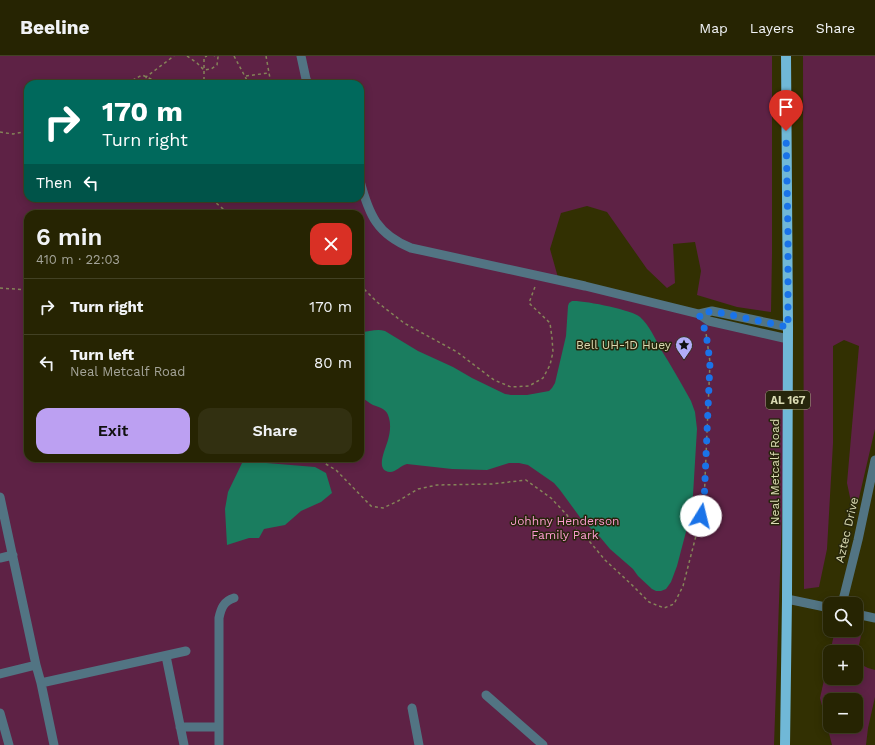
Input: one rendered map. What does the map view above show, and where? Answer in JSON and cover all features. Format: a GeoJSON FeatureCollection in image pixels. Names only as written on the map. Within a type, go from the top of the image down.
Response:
{"type":"FeatureCollection","features":[{"type":"Feature","properties":{"kind":"main road","name":"Neal Metcalf Road"},"geometry":{"type":"LineString","coordinates":[[785,745],[788,599],[786,56]]}},
{"type":"Feature","properties":{"kind":"street"},"geometry":{"type":"LineString","coordinates":[[301,56],[306,80]]}},
{"type":"Feature","properties":{"kind":"street"},"geometry":{"type":"LineString","coordinates":[[364,195],[373,219],[379,227],[386,234],[411,248],[592,288],[699,314],[708,321],[788,339]]}},
{"type":"Feature","properties":{"kind":"street"},"geometry":{"type":"LineString","coordinates":[[699,314],[712,311],[788,327]]}},
{"type":"Feature","properties":{"kind":"street","name":"Aztec Drive"},"geometry":{"type":"LineString","coordinates":[[844,597],[872,492],[875,460]]}},
{"type":"Feature","properties":{"kind":"street"},"geometry":{"type":"LineString","coordinates":[[0,497],[54,745]]}},
{"type":"Feature","properties":{"kind":"street"},"geometry":{"type":"LineString","coordinates":[[0,558],[13,555]]}},
{"type":"Feature","properties":{"kind":"street"},"geometry":{"type":"LineString","coordinates":[[219,745],[219,618],[220,609],[229,599],[234,598]]}},
{"type":"Feature","properties":{"kind":"street"},"geometry":{"type":"LineString","coordinates":[[788,599],[823,606]]}},
{"type":"Feature","properties":{"kind":"street"},"geometry":{"type":"LineString","coordinates":[[863,615],[875,618]]}},
{"type":"Feature","properties":{"kind":"street"},"geometry":{"type":"LineString","coordinates":[[41,682],[186,651]]}},
{"type":"Feature","properties":{"kind":"street"},"geometry":{"type":"LineString","coordinates":[[166,656],[184,745]]}},
{"type":"Feature","properties":{"kind":"street"},"geometry":{"type":"LineString","coordinates":[[0,674],[36,665]]}},
{"type":"Feature","properties":{"kind":"street"},"geometry":{"type":"LineString","coordinates":[[486,695],[543,745]]}},
{"type":"Feature","properties":{"kind":"street"},"geometry":{"type":"LineString","coordinates":[[412,708],[419,745]]}},
{"type":"Feature","properties":{"kind":"street"},"geometry":{"type":"LineString","coordinates":[[0,714],[9,745]]}},
{"type":"Feature","properties":{"kind":"street"},"geometry":{"type":"LineString","coordinates":[[180,727],[219,727]]}},
{"type":"Feature","properties":{"kind":"path"},"geometry":{"type":"LineString","coordinates":[[146,77],[174,56]]}},
{"type":"Feature","properties":{"kind":"path"},"geometry":{"type":"LineString","coordinates":[[187,56],[204,70]]}},
{"type":"Feature","properties":{"kind":"path"},"geometry":{"type":"LineString","coordinates":[[204,80],[204,57],[206,56]]}},
{"type":"Feature","properties":{"kind":"path"},"geometry":{"type":"LineString","coordinates":[[204,70],[211,69],[217,65],[218,57],[214,56]]}},
{"type":"Feature","properties":{"kind":"path"},"geometry":{"type":"LineString","coordinates":[[234,56],[248,80]]}},
{"type":"Feature","properties":{"kind":"path"},"geometry":{"type":"LineString","coordinates":[[266,56],[269,80]]}},
{"type":"Feature","properties":{"kind":"path"},"geometry":{"type":"LineString","coordinates":[[246,76],[268,73]]}},
{"type":"Feature","properties":{"kind":"path"},"geometry":{"type":"LineString","coordinates":[[133,80],[142,75],[153,80]]}},
{"type":"Feature","properties":{"kind":"path"},"geometry":{"type":"LineString","coordinates":[[0,132],[13,134],[24,132]]}},
{"type":"Feature","properties":{"kind":"path"},"geometry":{"type":"LineString","coordinates":[[215,202],[224,210]]}},
{"type":"Feature","properties":{"kind":"path"},"geometry":{"type":"LineString","coordinates":[[364,289],[404,323],[457,352],[494,380],[512,387],[529,386],[543,378],[550,365],[553,352],[550,323],[529,303],[539,276]]}},
{"type":"Feature","properties":{"kind":"path"},"geometry":{"type":"LineString","coordinates":[[0,288],[24,290]]}},
{"type":"Feature","properties":{"kind":"path"},"geometry":{"type":"LineString","coordinates":[[322,462],[336,470],[371,506],[383,508],[418,490],[437,485],[511,483],[526,480],[551,498],[567,515],[577,531],[590,542],[605,560],[649,602],[664,608],[674,604],[683,586],[704,503],[710,362],[706,333],[699,314]]}},
{"type":"Feature","properties":{"kind":"green space","name":"Johhny Henderson Family Park"},"geometry":{"type":"Polygon","coordinates":[[[0,56],[772,56],[771,312],[737,307],[697,295],[701,271],[695,242],[673,244],[675,283],[667,288],[647,269],[607,212],[587,206],[561,213],[550,249],[559,281],[699,314],[788,344],[774,745],[0,745],[0,56]]]}},
{"type":"Feature","properties":{"kind":"green space"},"geometry":{"type":"Polygon","coordinates":[[[803,56],[875,56],[875,429],[858,502],[851,502],[847,483],[859,346],[844,340],[833,346],[833,443],[827,549],[819,587],[804,589],[803,56]]]}},
{"type":"Feature","properties":{"kind":"green space"},"geometry":{"type":"Polygon","coordinates":[[[833,637],[861,637],[859,645],[832,645],[833,637]]]}},
{"type":"Feature","properties":{"kind":"green space"},"geometry":{"type":"Polygon","coordinates":[[[863,666],[875,670],[875,697],[866,745],[832,745],[829,733],[863,733],[863,693],[823,693],[823,710],[820,698],[823,684],[863,685],[863,666]]]}},
{"type":"Feature","properties":{"kind":"shaded area"},"geometry":{"type":"Polygon","coordinates":[[[572,301],[578,301],[608,306],[628,311],[640,317],[652,332],[691,401],[695,412],[697,429],[693,495],[687,528],[677,566],[671,582],[666,589],[661,591],[652,589],[638,576],[633,569],[610,549],[582,520],[554,483],[528,465],[509,463],[487,470],[452,469],[407,464],[392,472],[385,471],[383,468],[382,459],[390,432],[390,423],[387,413],[383,409],[364,399],[364,332],[385,331],[418,351],[505,394],[527,395],[549,391],[555,383],[566,336],[569,303],[572,301]]]}},
{"type":"Feature","properties":{"kind":"shaded area"},"geometry":{"type":"Polygon","coordinates":[[[243,462],[255,462],[315,467],[326,473],[332,493],[321,502],[301,511],[285,525],[264,529],[259,538],[249,538],[227,545],[225,509],[228,492],[243,462]]]}},
{"type":"Feature","properties":{"kind":"place","name":"Bell UH-1D Huey"},"geometry":{"type":"Point","coordinates":[684,360]}},
{"type":"Feature","properties":{"kind":"route"},"geometry":{"type":"LineString","coordinates":[[701,516],[704,503],[710,362],[706,333],[699,314],[712,311],[788,327],[786,131]]}}]}
